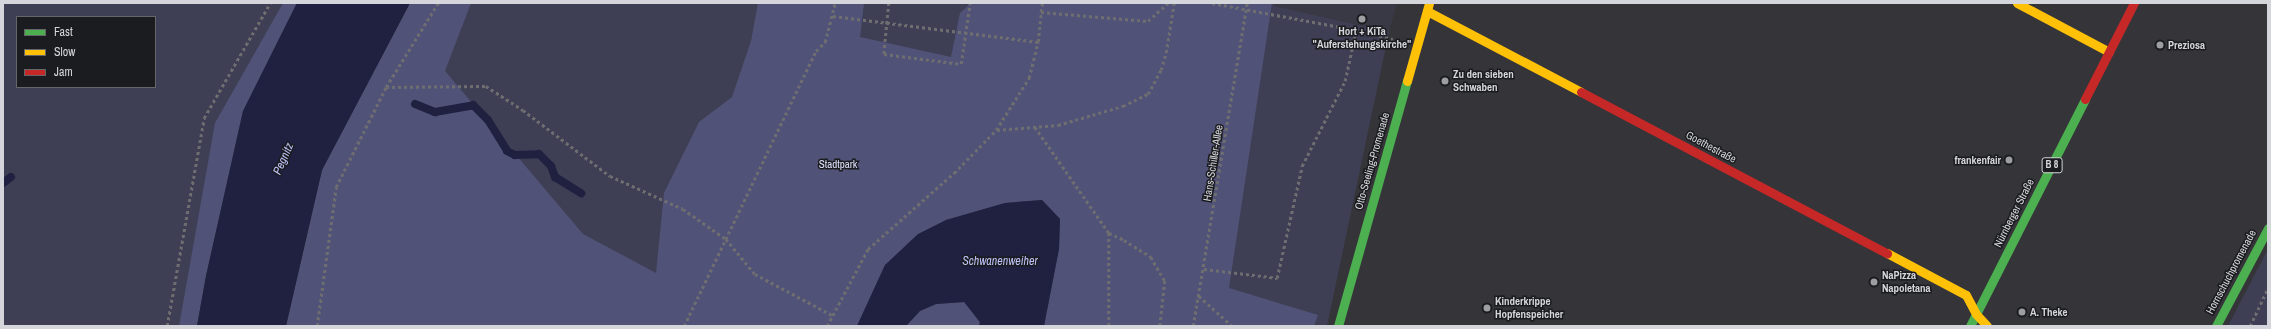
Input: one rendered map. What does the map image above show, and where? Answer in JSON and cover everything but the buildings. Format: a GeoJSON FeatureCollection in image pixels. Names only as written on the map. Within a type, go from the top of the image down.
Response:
{"type":"FeatureCollection","features":[{"type":"Feature","properties":{"kind":"street"},"geometry":{"type":"LineString","coordinates":[[2017,3],[2109,52]]}},
{"type":"Feature","properties":{"kind":"street","name":"Nürnberger Straße"},"geometry":{"type":"LineString","coordinates":[[1970,326],[2134,3]]}},
{"type":"Feature","properties":{"kind":"street","name":"Otto-Seeling-Promenade"},"geometry":{"type":"LineString","coordinates":[[1338,326],[1428,7]]}},
{"type":"Feature","properties":{"kind":"street","name":"Goethestraße"},"geometry":{"type":"LineString","coordinates":[[1428,7],[1966,296],[1976,314],[1987,326]]}},
{"type":"Feature","properties":{"kind":"street","name":"Hornschuchpromenade"},"geometry":{"type":"LineString","coordinates":[[2216,326],[2268,228]]}},
{"type":"Feature","properties":{"kind":"path"},"geometry":{"type":"LineString","coordinates":[[167,326],[204,118],[270,3]]}},
{"type":"Feature","properties":{"kind":"path"},"geometry":{"type":"LineString","coordinates":[[317,326],[336,187],[386,87],[438,3]]}},
{"type":"Feature","properties":{"kind":"path"},"geometry":{"type":"LineString","coordinates":[[684,326],[816,51],[825,42],[833,16],[835,3]]}},
{"type":"Feature","properties":{"kind":"path"},"geometry":{"type":"LineString","coordinates":[[889,3],[884,54],[961,64],[970,3]]}},
{"type":"Feature","properties":{"kind":"path"},"geometry":{"type":"LineString","coordinates":[[827,326],[868,249],[954,173],[996,130],[1029,78],[1038,42],[1042,3]]}},
{"type":"Feature","properties":{"kind":"path"},"geometry":{"type":"LineString","coordinates":[[1041,12],[1148,21],[1168,3]]}},
{"type":"Feature","properties":{"kind":"path"},"geometry":{"type":"LineString","coordinates":[[996,130],[1058,125],[1123,106],[1148,94],[1161,70],[1166,53],[1174,3]]}},
{"type":"Feature","properties":{"kind":"path"},"geometry":{"type":"LineString","coordinates":[[1212,3],[1356,30],[1417,45]]}},
{"type":"Feature","properties":{"kind":"path","name":"Hans-Schiller-Allee"},"geometry":{"type":"LineString","coordinates":[[1193,326],[1204,270],[1247,3]]}},
{"type":"Feature","properties":{"kind":"path"},"geometry":{"type":"LineString","coordinates":[[833,16],[1038,42]]}},
{"type":"Feature","properties":{"kind":"path"},"geometry":{"type":"LineString","coordinates":[[1204,270],[1277,278],[1302,166],[1345,81],[1356,30]]}},
{"type":"Feature","properties":{"kind":"path"},"geometry":{"type":"LineString","coordinates":[[386,87],[486,86],[523,110],[610,176],[683,209],[726,239],[756,274],[832,315]]}},
{"type":"Feature","properties":{"kind":"path"},"geometry":{"type":"LineString","coordinates":[[1034,127],[1109,233],[1124,240],[1151,257],[1165,281],[1160,326]]}},
{"type":"Feature","properties":{"kind":"path"},"geometry":{"type":"LineString","coordinates":[[1108,326],[1109,233]]}},
{"type":"Feature","properties":{"kind":"path"},"geometry":{"type":"LineString","coordinates":[[2250,326],[2268,288]]}},
{"type":"Feature","properties":{"kind":"path"},"geometry":{"type":"LineString","coordinates":[[1199,296],[1232,326]]}},
{"type":"Feature","properties":{"kind":"shaded area","name":"Hort + KiTa \"Auferstehungskirche\""},"geometry":{"type":"Polygon","coordinates":[[[1274,3],[1397,3],[1389,32],[1273,6],[1274,3]]]}},
{"type":"Feature","properties":{"kind":"green space"},"geometry":{"type":"Polygon","coordinates":[[[3,3],[288,3],[187,326],[3,326],[3,3]]]}},
{"type":"Feature","properties":{"kind":"green space"},"geometry":{"type":"Polygon","coordinates":[[[283,3],[297,3],[243,111],[206,276],[197,326],[179,326],[215,123],[283,3]]]}},
{"type":"Feature","properties":{"kind":"green space","name":"Stadtpark"},"geometry":{"type":"Polygon","coordinates":[[[410,3],[1274,3],[1274,6],[1389,32],[1327,326],[286,326],[410,3]]]}},
{"type":"Feature","properties":{"kind":"green space","name":"Stadtpark"},"geometry":{"type":"Polygon","coordinates":[[[410,3],[471,3],[445,71],[583,234],[656,273],[664,193],[699,122],[732,97],[751,41],[758,3],[864,3],[860,37],[951,57],[960,13],[971,3],[1272,3],[1229,288],[1318,315],[1314,326],[1044,326],[1059,249],[1060,219],[1042,200],[1005,203],[946,220],[885,265],[857,326],[286,326],[322,170],[410,3]]]}},
{"type":"Feature","properties":{"kind":"green space"},"geometry":{"type":"Polygon","coordinates":[[[2268,249],[2268,326],[2228,326],[2268,249]]]}},
{"type":"Feature","properties":{"kind":"green space"},"geometry":{"type":"Polygon","coordinates":[[[965,302],[980,323],[979,326],[906,326],[920,311],[936,304],[965,302]]]}},
{"type":"Feature","properties":{"kind":"water","name":"Pegnitz"},"geometry":{"type":"Polygon","coordinates":[[[297,3],[410,3],[322,170],[286,326],[197,326],[206,276],[243,111],[297,3]]]}},
{"type":"Feature","properties":{"kind":"water","name":"Schwanenweiher"},"geometry":{"type":"Polygon","coordinates":[[[1042,200],[1060,219],[1059,249],[1044,326],[979,326],[980,322],[964,302],[936,304],[920,311],[906,326],[857,326],[885,265],[918,234],[946,220],[1005,203],[1042,200]]]}},
{"type":"Feature","properties":{"kind":"waterway"},"geometry":{"type":"LineString","coordinates":[[415,104],[435,112],[473,105],[488,120],[507,151],[515,155],[539,154],[551,166],[555,177],[581,193]]}},
{"type":"Feature","properties":{"kind":"waterway"},"geometry":{"type":"LineString","coordinates":[[3,183],[11,177]]}},
{"type":"Feature","properties":{"kind":"traffic: fast"},"geometry":{"type":"LineString","coordinates":[[1338,326],[1407,81]]}},
{"type":"Feature","properties":{"kind":"traffic: fast"},"geometry":{"type":"LineString","coordinates":[[1970,326],[2085,99]]}},
{"type":"Feature","properties":{"kind":"traffic: fast"},"geometry":{"type":"LineString","coordinates":[[2216,326],[2268,228]]}},
{"type":"Feature","properties":{"kind":"traffic: slow"},"geometry":{"type":"LineString","coordinates":[[1407,81],[1429,3]]}},
{"type":"Feature","properties":{"kind":"traffic: slow"},"geometry":{"type":"LineString","coordinates":[[2017,3],[2109,52]]}},
{"type":"Feature","properties":{"kind":"traffic: slow"},"geometry":{"type":"LineString","coordinates":[[1427,11],[1581,92]]}},
{"type":"Feature","properties":{"kind":"traffic: slow"},"geometry":{"type":"LineString","coordinates":[[1887,253],[1966,295],[1976,314],[1987,326]]}},
{"type":"Feature","properties":{"kind":"traffic: jam"},"geometry":{"type":"LineString","coordinates":[[2085,99],[2134,3]]}},
{"type":"Feature","properties":{"kind":"traffic: jam"},"geometry":{"type":"LineString","coordinates":[[1581,92],[1887,253]]}},
{"type":"Feature","properties":{"kind":"place","name":"Hort + KiTa \"Auferstehungskirche\""},"geometry":{"type":"Point","coordinates":[1362,19]}},
{"type":"Feature","properties":{"kind":"place","name":"Preziosa"},"geometry":{"type":"Point","coordinates":[2160,45]}},
{"type":"Feature","properties":{"kind":"place","name":"Zu den sieben Schwaben"},"geometry":{"type":"Point","coordinates":[1445,81]}},
{"type":"Feature","properties":{"kind":"place","name":"frankenfair"},"geometry":{"type":"Point","coordinates":[2009,160]}},
{"type":"Feature","properties":{"kind":"place","name":"NaPizza Napoletana"},"geometry":{"type":"Point","coordinates":[1874,282]}},
{"type":"Feature","properties":{"kind":"place","name":"Kinderkrippe Hopfenspeicher"},"geometry":{"type":"Point","coordinates":[1487,308]}},
{"type":"Feature","properties":{"kind":"place","name":"A. Theke"},"geometry":{"type":"Point","coordinates":[2022,312]}}]}
